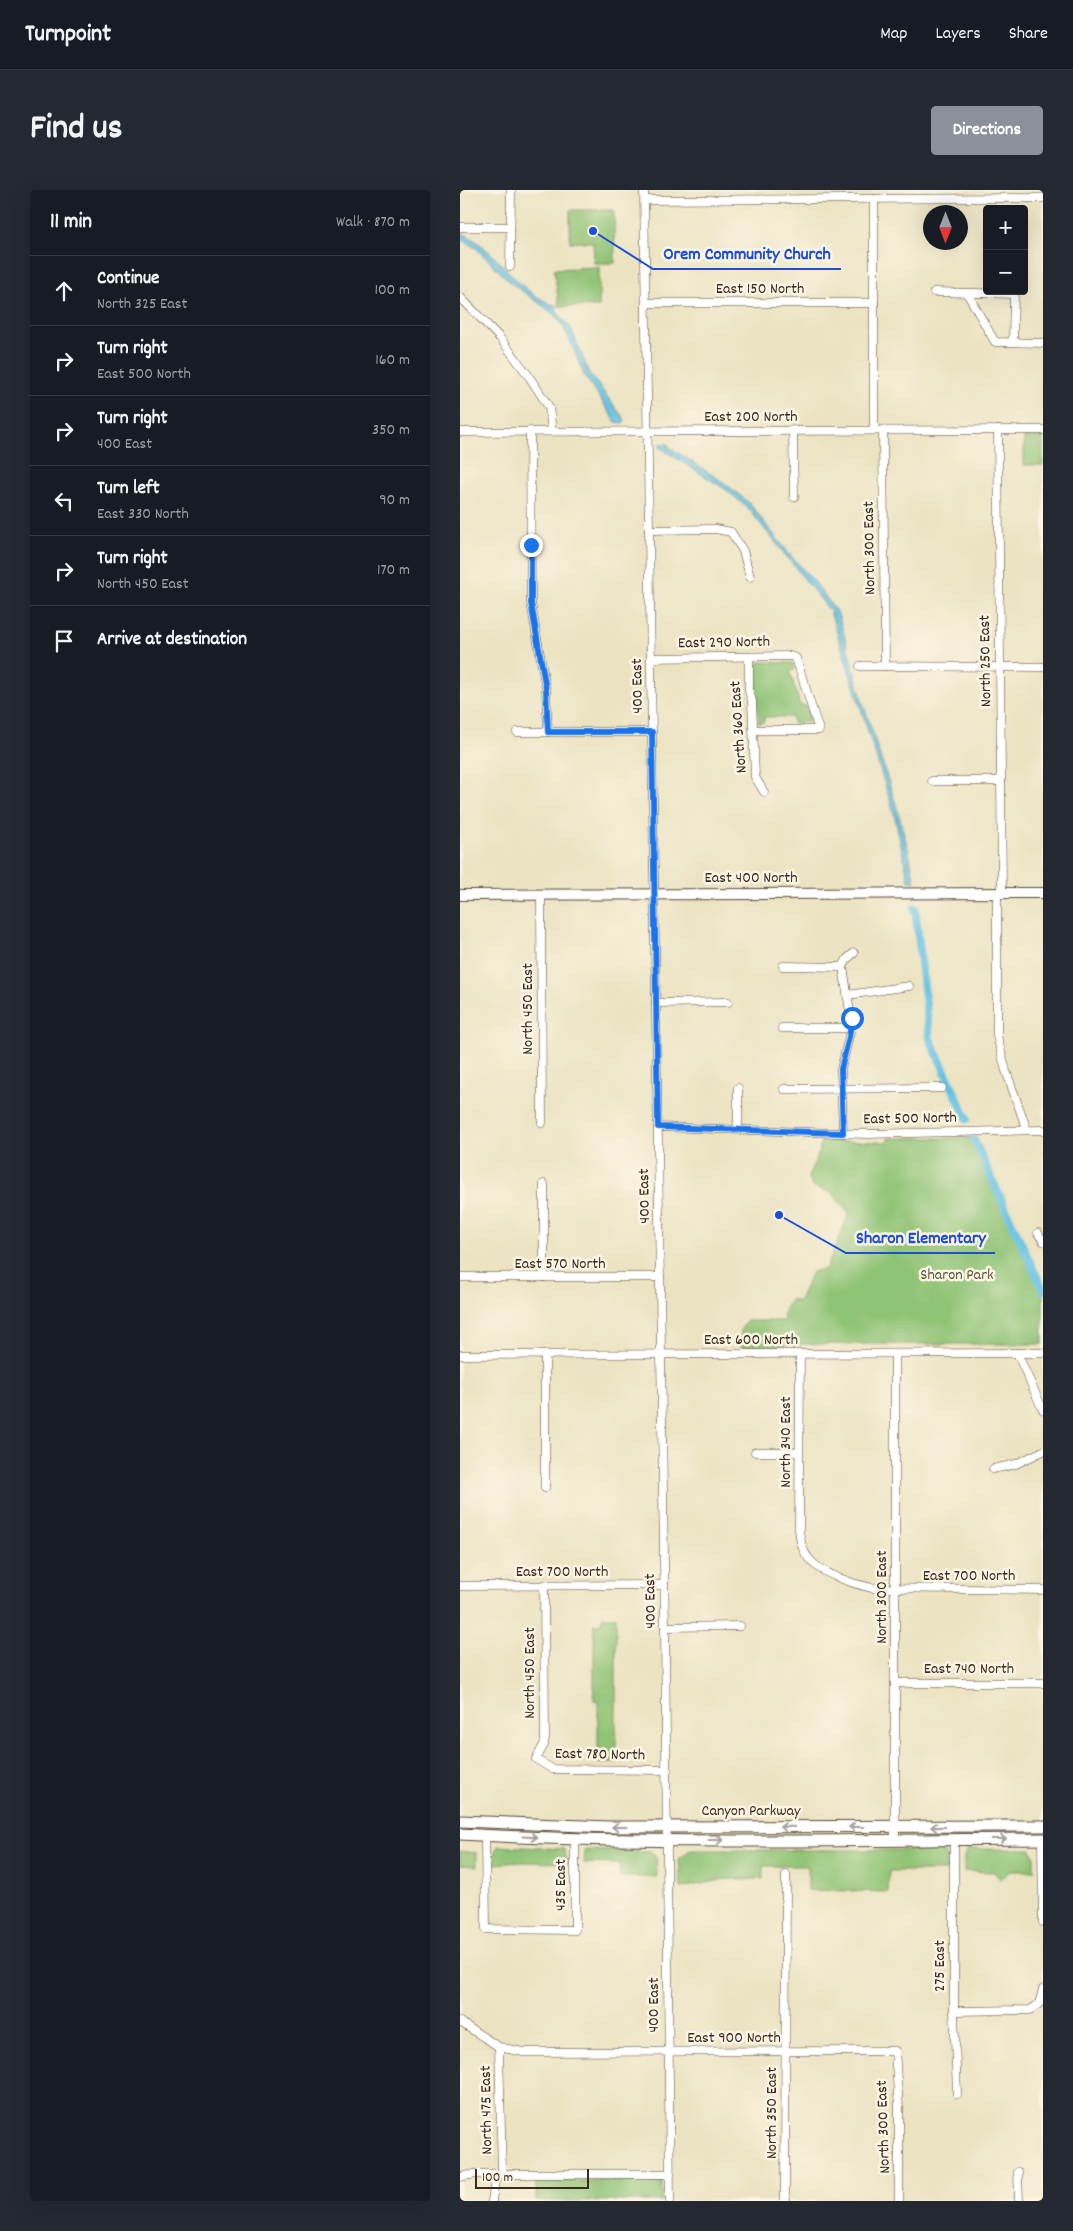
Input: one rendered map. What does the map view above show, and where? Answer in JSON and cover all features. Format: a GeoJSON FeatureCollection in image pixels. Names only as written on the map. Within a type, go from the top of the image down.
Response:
{"type":"FeatureCollection","features":[{"type":"Feature","properties":{"kind":"highway","name":"Canyon Parkway"},"geometry":{"type":"LineString","coordinates":[[460,1821],[568,1827],[667,1828],[1043,1826]]}},
{"type":"Feature","properties":{"kind":"highway","name":"Canyon Parkway"},"geometry":{"type":"LineString","coordinates":[[460,1834],[575,1839],[668,1840],[1042,1839]]}},
{"type":"Feature","properties":{"kind":"main road","name":"East 400 North"},"geometry":{"type":"LineString","coordinates":[[460,895],[1043,893]]}},
{"type":"Feature","properties":{"kind":"street"},"geometry":{"type":"LineString","coordinates":[[510,267],[511,190]]}},
{"type":"Feature","properties":{"kind":"street","name":"400 East"},"geometry":{"type":"LineString","coordinates":[[644,190],[668,1840],[670,2201]]}},
{"type":"Feature","properties":{"kind":"street"},"geometry":{"type":"LineString","coordinates":[[644,200],[1043,198]]}},
{"type":"Feature","properties":{"kind":"street"},"geometry":{"type":"LineString","coordinates":[[874,199],[874,430]]}},
{"type":"Feature","properties":{"kind":"street"},"geometry":{"type":"LineString","coordinates":[[460,227],[510,227]]}},
{"type":"Feature","properties":{"kind":"street"},"geometry":{"type":"LineString","coordinates":[[934,292],[983,293]]}},
{"type":"Feature","properties":{"kind":"street"},"geometry":{"type":"LineString","coordinates":[[967,293],[995,342],[1043,343]]}},
{"type":"Feature","properties":{"kind":"street"},"geometry":{"type":"LineString","coordinates":[[1013,342],[1014,295]]}},
{"type":"Feature","properties":{"kind":"street"},"geometry":{"type":"LineString","coordinates":[[460,296],[500,338],[528,375],[549,407],[552,431]]}},
{"type":"Feature","properties":{"kind":"street","name":"East 150 North"},"geometry":{"type":"LineString","coordinates":[[646,303],[874,303]]}},
{"type":"Feature","properties":{"kind":"street"},"geometry":{"type":"LineString","coordinates":[[793,430],[794,497]]}},
{"type":"Feature","properties":{"kind":"street","name":"North 300 East"},"geometry":{"type":"LineString","coordinates":[[883,430],[886,666]]}},
{"type":"Feature","properties":{"kind":"street","name":"North 250 East"},"geometry":{"type":"LineString","coordinates":[[998,430],[1001,780],[998,1036],[1006,1073],[1027,1130]]}},
{"type":"Feature","properties":{"kind":"street","name":"East 200 North"},"geometry":{"type":"LineString","coordinates":[[460,432],[1043,430]]}},
{"type":"Feature","properties":{"kind":"street"},"geometry":{"type":"LineString","coordinates":[[530,431],[531,603],[546,689],[548,732]]}},
{"type":"Feature","properties":{"kind":"street"},"geometry":{"type":"LineString","coordinates":[[649,530],[716,529],[730,532],[743,551],[750,578]]}},
{"type":"Feature","properties":{"kind":"street","name":"East 290 North"},"geometry":{"type":"LineString","coordinates":[[651,658],[790,656],[796,658],[819,730],[754,730]]}},
{"type":"Feature","properties":{"kind":"street","name":"North 360 East"},"geometry":{"type":"LineString","coordinates":[[749,657],[749,690],[752,701],[755,777],[764,792]]}},
{"type":"Feature","properties":{"kind":"street"},"geometry":{"type":"LineString","coordinates":[[860,666],[1043,666]]}},
{"type":"Feature","properties":{"kind":"street"},"geometry":{"type":"LineString","coordinates":[[517,732],[652,732]]}},
{"type":"Feature","properties":{"kind":"street"},"geometry":{"type":"LineString","coordinates":[[932,781],[1001,780]]}},
{"type":"Feature","properties":{"kind":"street","name":"North 450 East"},"geometry":{"type":"LineString","coordinates":[[541,895],[542,1122]]}},
{"type":"Feature","properties":{"kind":"street"},"geometry":{"type":"LineString","coordinates":[[843,1133],[842,1062],[851,1028],[843,967],[847,959],[854,953]]}},
{"type":"Feature","properties":{"kind":"street"},"geometry":{"type":"LineString","coordinates":[[783,966],[843,967]]}},
{"type":"Feature","properties":{"kind":"street"},"geometry":{"type":"LineString","coordinates":[[848,995],[909,986]]}},
{"type":"Feature","properties":{"kind":"street"},"geometry":{"type":"LineString","coordinates":[[656,1003],[728,1002]]}},
{"type":"Feature","properties":{"kind":"street"},"geometry":{"type":"LineString","coordinates":[[782,1028],[851,1028]]}},
{"type":"Feature","properties":{"kind":"street"},"geometry":{"type":"LineString","coordinates":[[738,1088],[738,1129]]}},
{"type":"Feature","properties":{"kind":"street"},"geometry":{"type":"LineString","coordinates":[[784,1088],[942,1088]]}},
{"type":"Feature","properties":{"kind":"street","name":"East 500 North"},"geometry":{"type":"LineString","coordinates":[[658,1127],[896,1134],[1043,1130]]}},
{"type":"Feature","properties":{"kind":"street"},"geometry":{"type":"LineString","coordinates":[[544,1184],[544,1277]]}},
{"type":"Feature","properties":{"kind":"street"},"geometry":{"type":"LineString","coordinates":[[1038,1233],[1043,1241]]}},
{"type":"Feature","properties":{"kind":"street","name":"East 570 North"},"geometry":{"type":"LineString","coordinates":[[460,1277],[660,1277]]}},
{"type":"Feature","properties":{"kind":"street"},"geometry":{"type":"LineString","coordinates":[[1017,1353],[1043,1410]]}},
{"type":"Feature","properties":{"kind":"street","name":"East 600 North"},"geometry":{"type":"LineString","coordinates":[[460,1356],[1043,1353]]}},
{"type":"Feature","properties":{"kind":"street","name":"North 340 East"},"geometry":{"type":"LineString","coordinates":[[800,1354],[799,1530],[802,1547],[809,1560],[820,1569],[854,1584],[872,1588],[896,1589]]}},
{"type":"Feature","properties":{"kind":"street","name":"North 300 East"},"geometry":{"type":"LineString","coordinates":[[895,1354],[895,1840]]}},
{"type":"Feature","properties":{"kind":"street"},"geometry":{"type":"LineString","coordinates":[[545,1355],[545,1488]]}},
{"type":"Feature","properties":{"kind":"street"},"geometry":{"type":"LineString","coordinates":[[992,1469],[1016,1464],[1043,1451]]}},
{"type":"Feature","properties":{"kind":"street"},"geometry":{"type":"LineString","coordinates":[[755,1452],[799,1452]]}},
{"type":"Feature","properties":{"kind":"street","name":"North 450 East"},"geometry":{"type":"LineString","coordinates":[[536,1759],[544,1745],[545,1738],[544,1585]]}},
{"type":"Feature","properties":{"kind":"street","name":"East 700 North"},"geometry":{"type":"LineString","coordinates":[[460,1586],[664,1585]]}},
{"type":"Feature","properties":{"kind":"street","name":"East 700 North"},"geometry":{"type":"LineString","coordinates":[[896,1589],[1043,1590]]}},
{"type":"Feature","properties":{"kind":"street"},"geometry":{"type":"LineString","coordinates":[[665,1627],[740,1626]]}},
{"type":"Feature","properties":{"kind":"street","name":"East 740 North"},"geometry":{"type":"LineString","coordinates":[[896,1683],[1043,1683]]}},
{"type":"Feature","properties":{"kind":"street","name":"East 780 North"},"geometry":{"type":"LineString","coordinates":[[536,1759],[552,1769],[667,1770]]}},
{"type":"Feature","properties":{"kind":"street","name":"435 East"},"geometry":{"type":"LineString","coordinates":[[485,1835],[486,1929],[575,1930],[575,1839]]}},
{"type":"Feature","properties":{"kind":"street","name":"275 East"},"geometry":{"type":"LineString","coordinates":[[954,1839],[954,2011],[957,2094]]}},
{"type":"Feature","properties":{"kind":"street"},"geometry":{"type":"LineString","coordinates":[[1042,1839],[1043,1922]]}},
{"type":"Feature","properties":{"kind":"street","name":"North 350 East"},"geometry":{"type":"LineString","coordinates":[[785,2201],[786,1875]]}},
{"type":"Feature","properties":{"kind":"street"},"geometry":{"type":"LineString","coordinates":[[954,2011],[1030,2010],[1039,2004],[1043,1990]]}},
{"type":"Feature","properties":{"kind":"street","name":"East 900 North"},"geometry":{"type":"LineString","coordinates":[[460,2022],[500,2046],[523,2052],[895,2052]]}},
{"type":"Feature","properties":{"kind":"street","name":"North 475 East"},"geometry":{"type":"LineString","coordinates":[[492,2201],[499,2174],[500,2046]]}},
{"type":"Feature","properties":{"kind":"street","name":"North 300 East"},"geometry":{"type":"LineString","coordinates":[[895,2052],[899,2108],[899,2201]]}},
{"type":"Feature","properties":{"kind":"street"},"geometry":{"type":"LineString","coordinates":[[1018,2172],[1019,2201]]}},
{"type":"Feature","properties":{"kind":"street"},"geometry":{"type":"LineString","coordinates":[[460,2177],[499,2174],[670,2174]]}},
{"type":"Feature","properties":{"kind":"green space"},"geometry":{"type":"Polygon","coordinates":[[[570,210],[614,210],[615,263],[594,263],[593,242],[570,242],[570,210]]]}},
{"type":"Feature","properties":{"kind":"green space"},"geometry":{"type":"Polygon","coordinates":[[[599,267],[599,307],[559,306],[554,269],[599,267]]]}},
{"type":"Feature","properties":{"kind":"green space"},"geometry":{"type":"Polygon","coordinates":[[[1024,437],[1043,437],[1043,465],[1024,465],[1024,437]]]}},
{"type":"Feature","properties":{"kind":"green space"},"geometry":{"type":"Polygon","coordinates":[[[760,662],[793,663],[795,669],[790,672],[800,705],[806,706],[810,718],[809,722],[793,723],[792,717],[764,717],[764,722],[759,723],[754,667],[760,662]]]}},
{"type":"Feature","properties":{"kind":"green space","name":"Sharon Park"},"geometry":{"type":"Polygon","coordinates":[[[888,1138],[970,1138],[1043,1295],[1043,1344],[784,1344],[784,1347],[741,1347],[741,1329],[747,1321],[784,1321],[783,1313],[791,1299],[798,1302],[812,1272],[826,1269],[849,1214],[832,1193],[812,1186],[808,1177],[819,1152],[821,1141],[888,1142],[888,1138]]]}},
{"type":"Feature","properties":{"kind":"green space"},"geometry":{"type":"Polygon","coordinates":[[[602,1617],[616,1617],[616,1763],[598,1763],[598,1702],[594,1701],[594,1624],[602,1624],[602,1617]]]}},
{"type":"Feature","properties":{"kind":"green space"},"geometry":{"type":"Polygon","coordinates":[[[498,1846],[564,1849],[568,1863],[520,1862],[494,1864],[494,1854],[498,1846]]]}},
{"type":"Feature","properties":{"kind":"green space"},"geometry":{"type":"Polygon","coordinates":[[[967,1849],[1031,1849],[1034,1857],[1034,1871],[1010,1871],[1001,1880],[994,1872],[964,1871],[964,1857],[967,1849]]]}},
{"type":"Feature","properties":{"kind":"green space"},"geometry":{"type":"Polygon","coordinates":[[[585,1850],[651,1852],[656,1857],[657,1877],[619,1877],[620,1864],[584,1863],[585,1850]]]}},
{"type":"Feature","properties":{"kind":"green space"},"geometry":{"type":"Polygon","coordinates":[[[690,1850],[943,1850],[947,1857],[947,1871],[889,1871],[888,1892],[808,1890],[808,1866],[763,1866],[763,1879],[726,1879],[681,1888],[679,1859],[690,1850]]]}},
{"type":"Feature","properties":{"kind":"green space"},"geometry":{"type":"Polygon","coordinates":[[[460,1851],[477,1853],[477,1866],[460,1865],[460,1851]]]}},
{"type":"Feature","properties":{"kind":"green space"},"geometry":{"type":"Polygon","coordinates":[[[536,2181],[662,2181],[662,2201],[536,2201],[536,2181]]]}},
{"type":"Feature","properties":{"kind":"water"},"geometry":{"type":"Polygon","coordinates":[[[460,232],[473,239],[485,249],[530,292],[557,306],[556,311],[571,328],[589,373],[625,420],[623,423],[616,422],[584,375],[560,321],[551,312],[510,282],[476,248],[460,239],[460,232]]]}},
{"type":"Feature","properties":{"kind":"water"},"geometry":{"type":"Polygon","coordinates":[[[661,443],[668,444],[669,447],[726,484],[750,504],[790,555],[814,581],[838,614],[863,703],[896,805],[915,882],[909,881],[894,813],[830,611],[748,508],[725,489],[659,447],[661,443]]]}},
{"type":"Feature","properties":{"kind":"waterway"},"geometry":{"type":"LineString","coordinates":[[915,908],[930,1039],[967,1119]]}},
{"type":"Feature","properties":{"kind":"waterway"},"geometry":{"type":"LineString","coordinates":[[974,1140],[1043,1290]]}},
{"type":"Feature","properties":{"kind":"place","name":"Orem Community Church"},"geometry":{"type":"Point","coordinates":[593,231]}},
{"type":"Feature","properties":{"kind":"place","name":"Sharon Elementary"},"geometry":{"type":"Point","coordinates":[779,1215]}},
{"type":"Feature","properties":{"kind":"route"},"geometry":{"type":"LineString","coordinates":[[531,545],[531,603],[546,689],[548,732],[652,732],[658,1127],[843,1133],[841,1069],[852,1018]]}}]}
